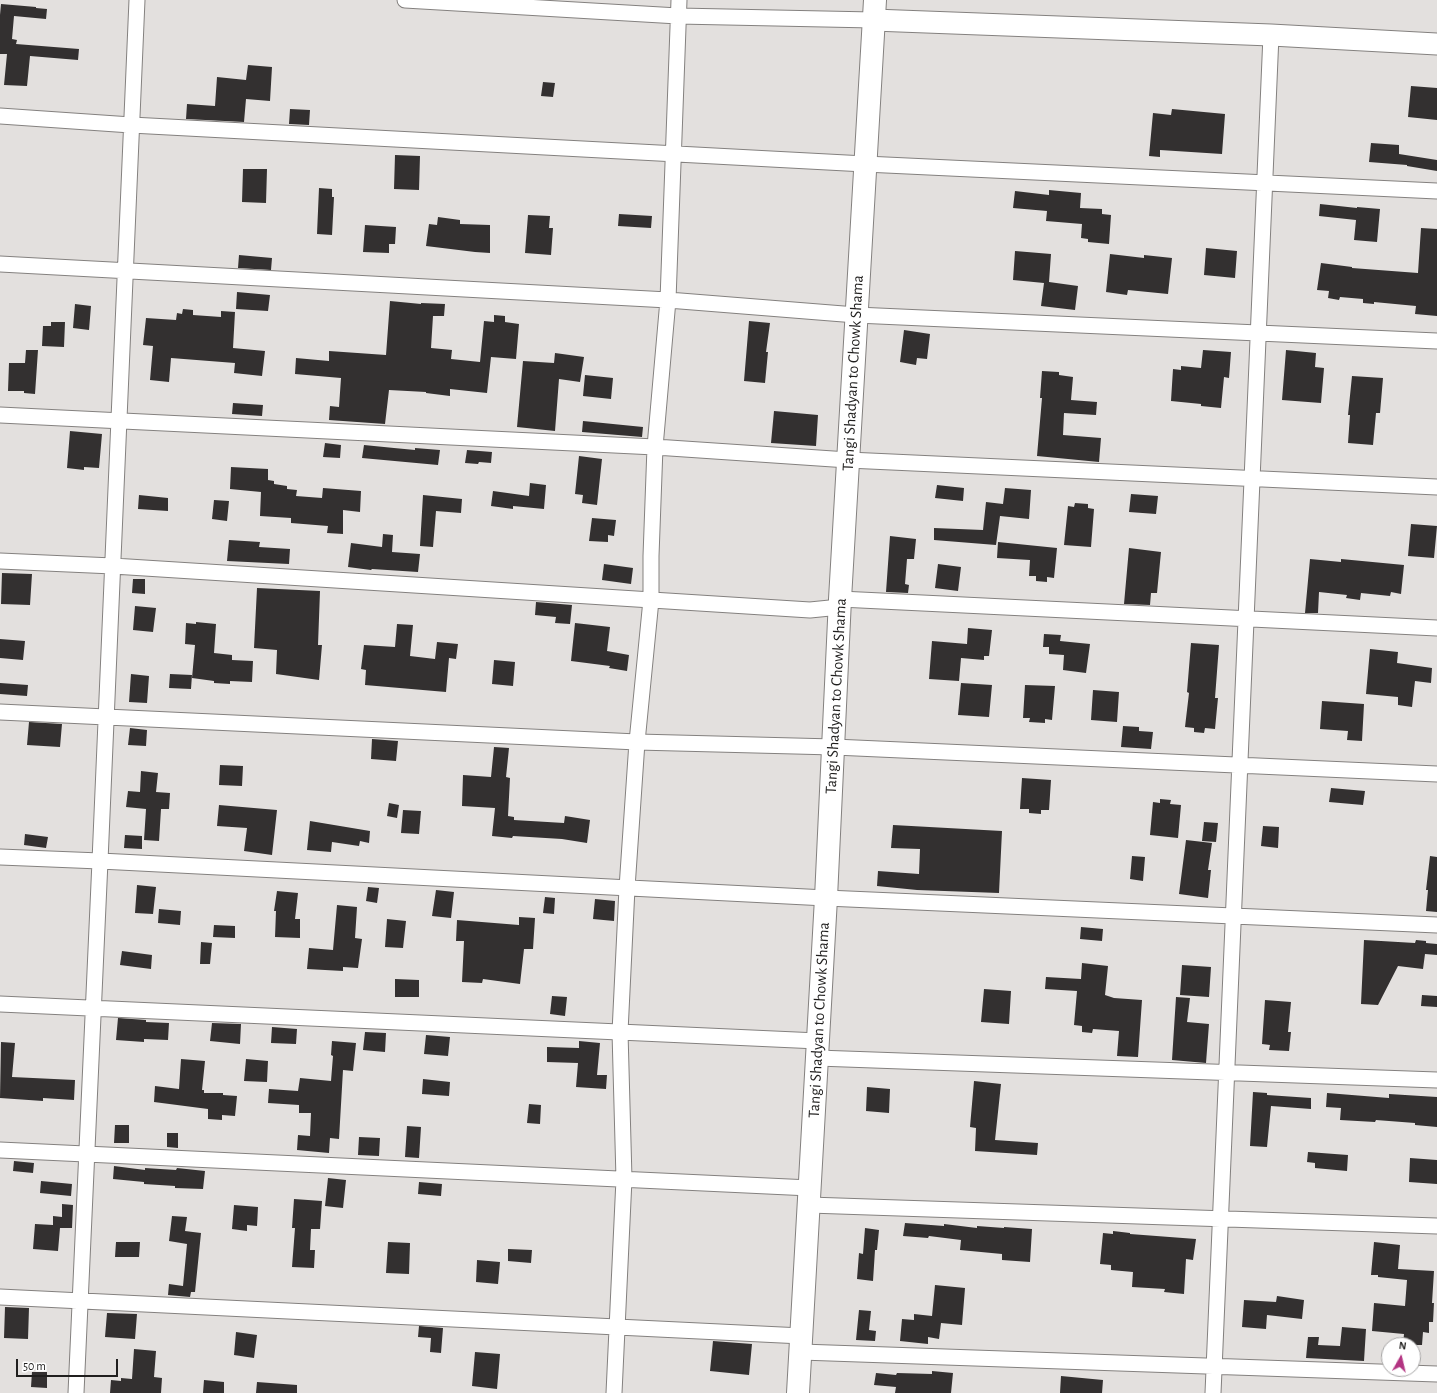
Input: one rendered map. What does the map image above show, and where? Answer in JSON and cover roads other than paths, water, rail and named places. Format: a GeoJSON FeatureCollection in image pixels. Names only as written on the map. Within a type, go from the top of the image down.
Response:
{"type":"FeatureCollection","features":[{"type":"Feature","properties":{"kind":"main road"},"geometry":{"type":"LineString","coordinates":[[874,10],[1437,44]]}},
{"type":"Feature","properties":{"kind":"main road","name":"Tangi Shadyan to Chowk Shama"},"geometry":{"type":"LineString","coordinates":[[798,1393],[818,1050],[840,603],[874,10]]}},
{"type":"Feature","properties":{"kind":"street"},"geometry":{"type":"LineString","coordinates":[[76,1393],[137,0]]}},
{"type":"Feature","properties":{"kind":"street"},"geometry":{"type":"LineString","coordinates":[[405,0],[678,16],[874,10]]}},
{"type":"Feature","properties":{"kind":"street"},"geometry":{"type":"LineString","coordinates":[[614,1393],[624,1179],[620,1032],[626,888],[637,742],[651,600],[655,447],[668,300],[679,0]]}},
{"type":"Feature","properties":{"kind":"street"},"geometry":{"type":"LineString","coordinates":[[1213,1393],[1271,35]]}},
{"type":"Feature","properties":{"kind":"street"},"geometry":{"type":"LineString","coordinates":[[0,116],[131,125],[865,164],[1437,191]]}},
{"type":"Feature","properties":{"kind":"street"},"geometry":{"type":"LineString","coordinates":[[0,264],[668,300],[856,315],[1437,340]]}},
{"type":"Feature","properties":{"kind":"street"},"geometry":{"type":"LineString","coordinates":[[0,415],[655,447],[848,460],[1437,487]]}},
{"type":"Feature","properties":{"kind":"street"},"geometry":{"type":"LineString","coordinates":[[0,561],[112,566],[810,610],[840,603],[1437,628]]}},
{"type":"Feature","properties":{"kind":"street"},"geometry":{"type":"LineString","coordinates":[[0,712],[637,742],[834,747],[1437,774]]}},
{"type":"Feature","properties":{"kind":"street"},"geometry":{"type":"LineString","coordinates":[[0,857],[826,898],[1437,925]]}},
{"type":"Feature","properties":{"kind":"street"},"geometry":{"type":"LineString","coordinates":[[0,1004],[620,1032],[818,1050],[1227,1072],[1437,1080]]}},
{"type":"Feature","properties":{"kind":"street"},"geometry":{"type":"LineString","coordinates":[[0,1150],[624,1179],[809,1196],[1220,1219],[1437,1226]]}},
{"type":"Feature","properties":{"kind":"street"},"geometry":{"type":"LineString","coordinates":[[0,1297],[617,1327],[801,1344],[1214,1366],[1437,1374]]}}]}
